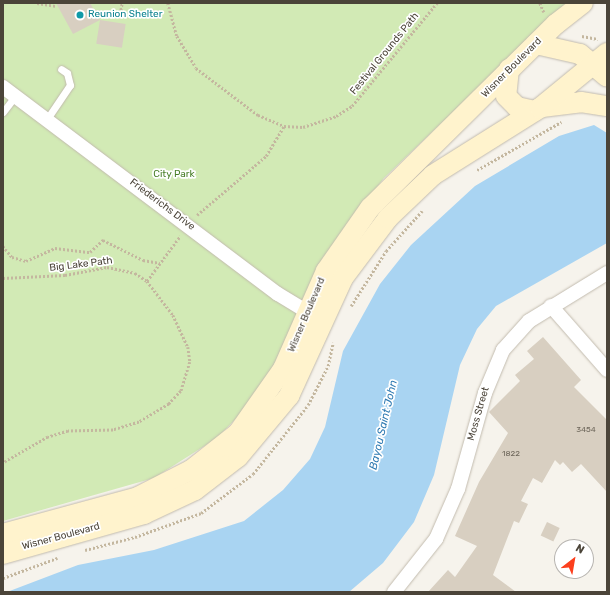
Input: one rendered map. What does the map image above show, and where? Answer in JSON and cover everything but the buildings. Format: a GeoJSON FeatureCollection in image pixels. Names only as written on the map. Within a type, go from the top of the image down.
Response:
{"type":"FeatureCollection","features":[{"type":"Feature","properties":{"kind":"street","name":"Wisner Boulevard"},"geometry":{"type":"LineString","coordinates":[[3,554],[144,514],[194,490],[217,474],[257,438],[285,401],[337,254],[370,208],[509,69],[583,3]]}},
{"type":"Feature","properties":{"kind":"street"},"geometry":{"type":"LineString","coordinates":[[536,44],[580,54],[602,65]]}},
{"type":"Feature","properties":{"kind":"street","name":"Wisner Boulevard"},"geometry":{"type":"LineString","coordinates":[[3,534],[138,497],[191,470],[238,433],[255,413],[315,317],[358,256],[406,200],[460,156],[538,109],[602,65]]}},
{"type":"Feature","properties":{"kind":"street"},"geometry":{"type":"LineString","coordinates":[[509,69],[506,96],[517,107],[538,109],[582,102],[607,106]]}},
{"type":"Feature","properties":{"kind":"street","name":"Friederichs Drive"},"geometry":{"type":"LineString","coordinates":[[3,87],[188,225],[315,317]]}},
{"type":"Feature","properties":{"kind":"street","name":"Moss Street"},"geometry":{"type":"LineString","coordinates":[[394,592],[436,539],[458,489],[494,367],[517,334],[550,306],[607,273]]}},
{"type":"Feature","properties":{"kind":"street"},"geometry":{"type":"LineString","coordinates":[[550,306],[607,370]]}},
{"type":"Feature","properties":{"kind":"lane"},"geometry":{"type":"LineString","coordinates":[[47,119],[70,85],[67,73],[61,69]]}},
{"type":"Feature","properties":{"kind":"lane"},"geometry":{"type":"LineString","coordinates":[[3,112],[15,96]]}},
{"type":"Feature","properties":{"kind":"path"},"geometry":{"type":"LineString","coordinates":[[37,3],[57,6]]}},
{"type":"Feature","properties":{"kind":"path"},"geometry":{"type":"LineString","coordinates":[[95,11],[120,14],[122,3]]}},
{"type":"Feature","properties":{"kind":"path","name":"Festival Grounds Path"},"geometry":{"type":"LineString","coordinates":[[168,3],[177,36],[196,68],[242,107],[284,126],[318,124],[352,106],[438,3]]}},
{"type":"Feature","properties":{"kind":"path"},"geometry":{"type":"LineString","coordinates":[[148,281],[188,225],[204,207],[266,156],[284,126]]}},
{"type":"Feature","properties":{"kind":"path"},"geometry":{"type":"LineString","coordinates":[[3,246],[12,257],[26,261],[55,248],[90,252],[103,240],[143,260],[160,264]]}},
{"type":"Feature","properties":{"kind":"path","name":"Big Lake Path"},"geometry":{"type":"LineString","coordinates":[[3,278],[65,275],[107,267],[121,268],[148,281],[173,315],[188,347],[190,362],[181,391],[169,404],[139,422],[113,430],[68,432],[48,437],[3,463]]}},
{"type":"Feature","properties":{"kind":"green space","name":"City Park"},"geometry":{"type":"Polygon","coordinates":[[[3,3],[567,3],[384,178],[328,253],[259,395],[217,438],[154,478],[3,521],[3,3]]]}},
{"type":"Feature","properties":{"kind":"water","name":"Bayou Saint John"},"geometry":{"type":"Polygon","coordinates":[[[594,125],[607,133],[607,243],[496,306],[477,329],[460,365],[434,475],[414,522],[383,563],[349,592],[7,592],[78,565],[154,550],[244,521],[283,490],[310,459],[325,427],[343,351],[380,284],[411,245],[475,186],[559,136],[594,125]]]}},
{"type":"Feature","properties":{"kind":"place","name":"Reunion Shelter"},"geometry":{"type":"Point","coordinates":[80,15]}}]}
